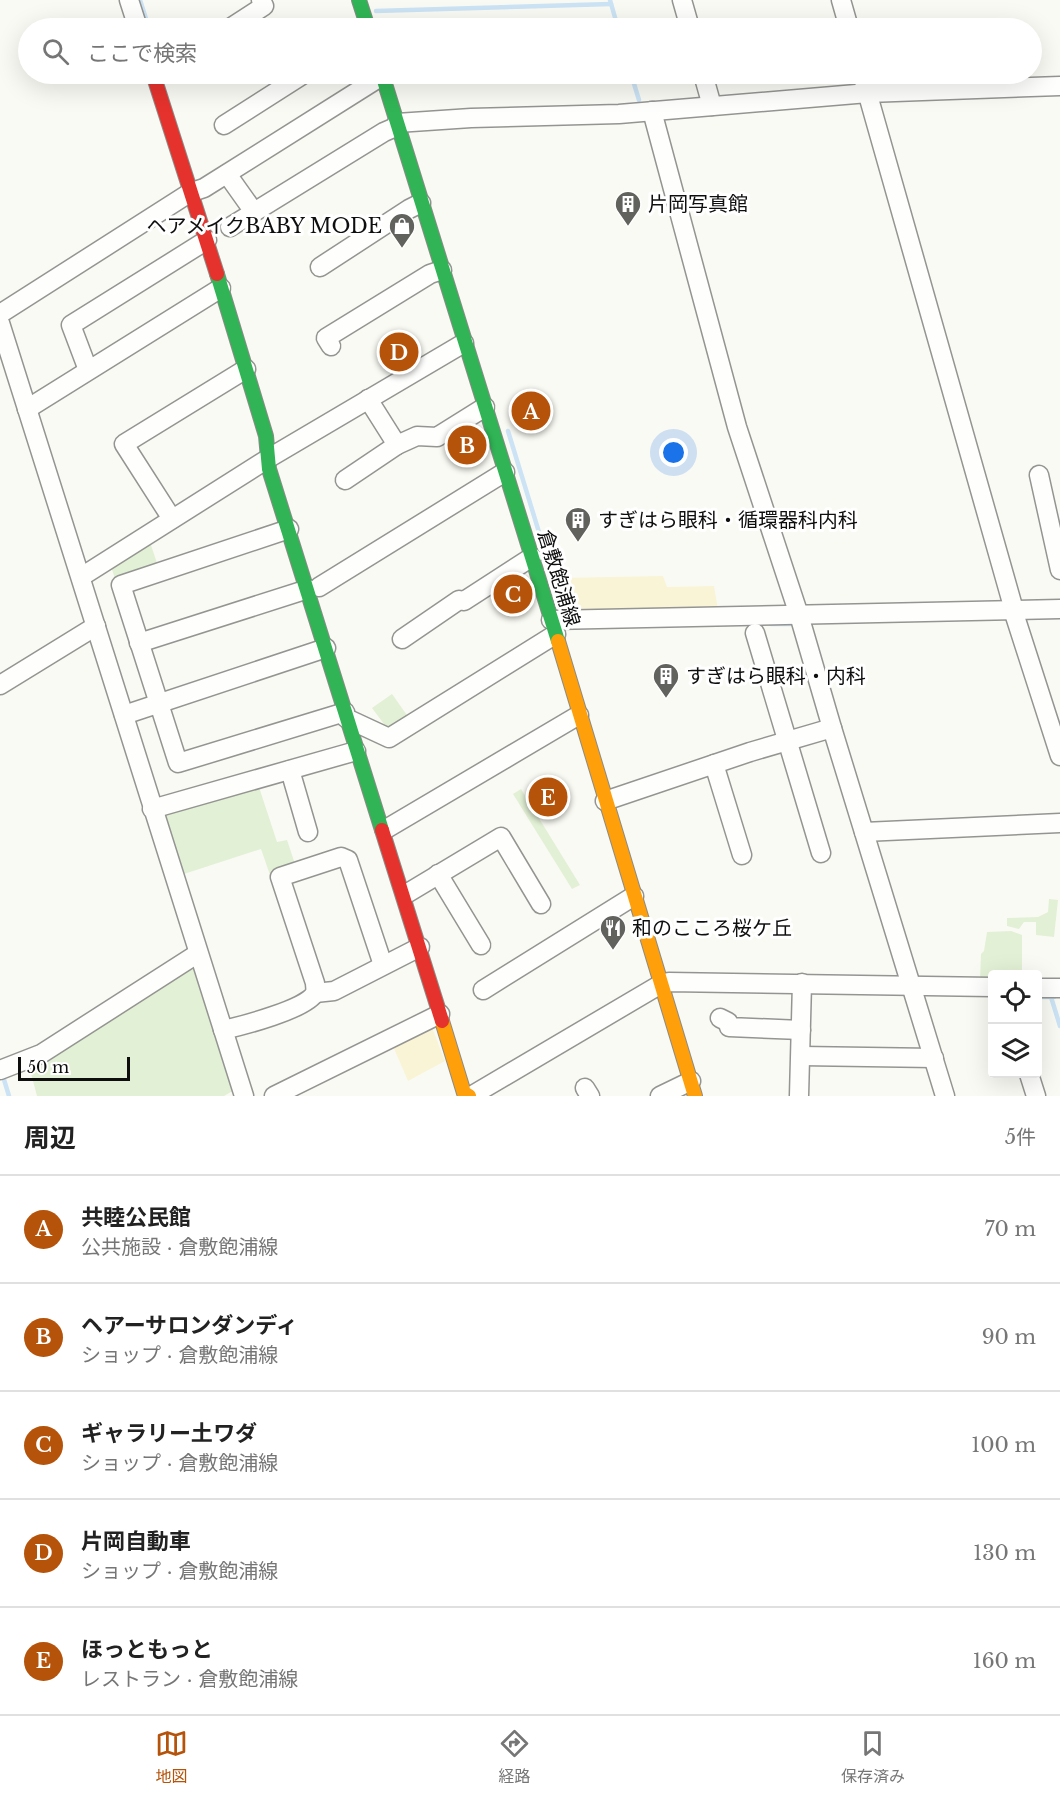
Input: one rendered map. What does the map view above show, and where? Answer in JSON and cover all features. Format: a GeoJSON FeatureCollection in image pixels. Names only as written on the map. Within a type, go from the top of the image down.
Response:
{"type":"FeatureCollection","features":[{"type":"Feature","properties":{"kind":"street"},"geometry":{"type":"LineString","coordinates":[[129,0],[135,18]]}},
{"type":"Feature","properties":{"kind":"street"},"geometry":{"type":"LineString","coordinates":[[245,18],[264,6],[261,0]]}},
{"type":"Feature","properties":{"kind":"street"},"geometry":{"type":"LineString","coordinates":[[359,0],[365,18]]}},
{"type":"Feature","properties":{"kind":"street"},"geometry":{"type":"LineString","coordinates":[[682,0],[687,18]]}},
{"type":"Feature","properties":{"kind":"street"},"geometry":{"type":"LineString","coordinates":[[841,0],[846,18]]}},
{"type":"Feature","properties":{"kind":"street"},"geometry":{"type":"LineString","coordinates":[[157,84],[196,190],[207,240],[266,436],[269,468],[288,529],[314,588],[326,648],[353,719],[356,751],[388,827],[408,893],[420,947],[464,1093],[470,1096],[661,984],[672,982],[802,989],[914,991],[988,987]]}},
{"type":"Feature","properties":{"kind":"street"},"geometry":{"type":"LineString","coordinates":[[224,125],[288,84]]}},
{"type":"Feature","properties":{"kind":"street"},"geometry":{"type":"LineString","coordinates":[[0,314],[368,84]]}},
{"type":"Feature","properties":{"kind":"street","name":"倉敷飽浦線"},"geometry":{"type":"LineString","coordinates":[[386,84],[404,123],[421,203],[579,715],[614,797],[634,896],[693,1089]]}},
{"type":"Feature","properties":{"kind":"street"},"geometry":{"type":"LineString","coordinates":[[706,84],[712,106]]}},
{"type":"Feature","properties":{"kind":"street"},"geometry":{"type":"LineString","coordinates":[[865,84],[1016,613],[1060,756]]}},
{"type":"Feature","properties":{"kind":"street"},"geometry":{"type":"LineString","coordinates":[[230,227],[384,132],[404,123],[652,111],[1060,86]]}},
{"type":"Feature","properties":{"kind":"street"},"geometry":{"type":"LineString","coordinates":[[652,111],[737,426],[770,531],[800,615],[827,729],[864,832],[914,991],[928,1058],[945,1096]]}},
{"type":"Feature","properties":{"kind":"street"},"geometry":{"type":"LineString","coordinates":[[227,174],[254,213]]}},
{"type":"Feature","properties":{"kind":"street"},"geometry":{"type":"LineString","coordinates":[[320,267],[421,203]]}},
{"type":"Feature","properties":{"kind":"street"},"geometry":{"type":"LineString","coordinates":[[88,370],[71,325],[207,240]]}},
{"type":"Feature","properties":{"kind":"street"},"geometry":{"type":"LineString","coordinates":[[331,346],[326,338],[430,274],[442,270]]}},
{"type":"Feature","properties":{"kind":"street"},"geometry":{"type":"LineString","coordinates":[[30,407],[221,288]]}},
{"type":"Feature","properties":{"kind":"street"},"geometry":{"type":"LineString","coordinates":[[0,323],[30,407],[84,575],[96,626],[128,714],[157,808],[197,954],[228,1029],[244,1096]]}},
{"type":"Feature","properties":{"kind":"street"},"geometry":{"type":"LineString","coordinates":[[84,575],[269,458],[370,404],[464,343]]}},
{"type":"Feature","properties":{"kind":"street"},"geometry":{"type":"LineString","coordinates":[[172,519],[124,444],[246,369]]}},
{"type":"Feature","properties":{"kind":"street"},"geometry":{"type":"LineString","coordinates":[[370,404],[397,445]]}},
{"type":"Feature","properties":{"kind":"street"},"geometry":{"type":"LineString","coordinates":[[345,480],[397,445],[417,436],[437,437],[485,407]]}},
{"type":"Feature","properties":{"kind":"street"},"geometry":{"type":"LineString","coordinates":[[139,643],[314,588],[505,472]]}},
{"type":"Feature","properties":{"kind":"street"},"geometry":{"type":"LineString","coordinates":[[1039,475],[1060,570]]}},
{"type":"Feature","properties":{"kind":"street"},"geometry":{"type":"LineString","coordinates":[[288,529],[121,585],[178,763],[353,719],[389,738],[553,627],[800,615],[1016,613],[1060,609]]}},
{"type":"Feature","properties":{"kind":"street"},"geometry":{"type":"LineString","coordinates":[[402,639],[459,600],[464,601],[532,557]]}},
{"type":"Feature","properties":{"kind":"street"},"geometry":{"type":"LineString","coordinates":[[0,685],[96,626]]}},
{"type":"Feature","properties":{"kind":"street"},"geometry":{"type":"LineString","coordinates":[[754,633],[821,853]]}},
{"type":"Feature","properties":{"kind":"street"},"geometry":{"type":"LineString","coordinates":[[128,714],[326,648]]}},
{"type":"Feature","properties":{"kind":"street"},"geometry":{"type":"LineString","coordinates":[[388,827],[579,715]]}},
{"type":"Feature","properties":{"kind":"street"},"geometry":{"type":"LineString","coordinates":[[614,797],[827,729]]}},
{"type":"Feature","properties":{"kind":"street"},"geometry":{"type":"LineString","coordinates":[[157,808],[356,751]]}},
{"type":"Feature","properties":{"kind":"street"},"geometry":{"type":"LineString","coordinates":[[714,764],[742,855]]}},
{"type":"Feature","properties":{"kind":"street"},"geometry":{"type":"LineString","coordinates":[[290,770],[308,832]]}},
{"type":"Feature","properties":{"kind":"street"},"geometry":{"type":"LineString","coordinates":[[864,832],[1060,823]]}},
{"type":"Feature","properties":{"kind":"street"},"geometry":{"type":"LineString","coordinates":[[408,893],[501,837],[541,904]]}},
{"type":"Feature","properties":{"kind":"street"},"geometry":{"type":"LineString","coordinates":[[315,993],[315,983],[280,877],[341,857],[348,860],[383,965]]}},
{"type":"Feature","properties":{"kind":"street"},"geometry":{"type":"LineString","coordinates":[[438,874],[481,945]]}},
{"type":"Feature","properties":{"kind":"street"},"geometry":{"type":"LineString","coordinates":[[483,990],[634,896]]}},
{"type":"Feature","properties":{"kind":"street"},"geometry":{"type":"LineString","coordinates":[[228,1029],[256,1022],[305,1003],[315,993],[334,991],[420,947]]}},
{"type":"Feature","properties":{"kind":"street"},"geometry":{"type":"LineString","coordinates":[[2,1069],[41,1054],[197,954]]}},
{"type":"Feature","properties":{"kind":"street"},"geometry":{"type":"LineString","coordinates":[[1042,988],[1060,988]]}},
{"type":"Feature","properties":{"kind":"street"},"geometry":{"type":"LineString","coordinates":[[799,1096],[802,989]]}},
{"type":"Feature","properties":{"kind":"street"},"geometry":{"type":"LineString","coordinates":[[274,1096],[440,1014]]}},
{"type":"Feature","properties":{"kind":"street"},"geometry":{"type":"LineString","coordinates":[[726,1027],[801,1030]]}},
{"type":"Feature","properties":{"kind":"street"},"geometry":{"type":"LineString","coordinates":[[801,1056],[928,1058]]}},
{"type":"Feature","properties":{"kind":"street"},"geometry":{"type":"LineString","coordinates":[[1030,1078],[1036,1096]]}},
{"type":"Feature","properties":{"kind":"street"},"geometry":{"type":"LineString","coordinates":[[660,1096],[693,1089]]}},
{"type":"Feature","properties":{"kind":"green space"},"geometry":{"type":"Polygon","coordinates":[[[150,542],[158,566],[116,581],[111,567],[150,542]]]}},
{"type":"Feature","properties":{"kind":"green space"},"geometry":{"type":"Polygon","coordinates":[[[392,694],[409,718],[396,728],[387,728],[372,708],[392,694]]]}},
{"type":"Feature","properties":{"kind":"green space"},"geometry":{"type":"Polygon","coordinates":[[[258,784],[277,842],[287,840],[296,867],[270,875],[261,849],[184,874],[165,813],[258,784]]]}},
{"type":"Feature","properties":{"kind":"green space"},"geometry":{"type":"Polygon","coordinates":[[[521,789],[580,885],[572,889],[513,794],[521,789]]]}},
{"type":"Feature","properties":{"kind":"green space"},"geometry":{"type":"Polygon","coordinates":[[[1049,899],[1058,900],[1054,937],[1036,935],[1036,922],[1024,922],[1019,929],[1007,926],[1007,918],[1038,917],[1048,912],[1049,899]]]}},
{"type":"Feature","properties":{"kind":"green space"},"geometry":{"type":"Polygon","coordinates":[[[1011,931],[1022,935],[1022,970],[988,970],[988,980],[980,980],[981,954],[984,951],[987,932],[1011,931]]]}},
{"type":"Feature","properties":{"kind":"green space"},"geometry":{"type":"Polygon","coordinates":[[[190,967],[198,970],[236,1089],[224,1096],[37,1096],[29,1066],[190,967]]]}},
{"type":"Feature","properties":{"kind":"sand"},"geometry":{"type":"Polygon","coordinates":[[[663,576],[667,587],[714,586],[718,610],[571,612],[565,607],[557,578],[663,576]]]}},
{"type":"Feature","properties":{"kind":"sand"},"geometry":{"type":"Polygon","coordinates":[[[431,1025],[445,1061],[408,1081],[392,1044],[431,1025]]]}},
{"type":"Feature","properties":{"kind":"waterway"},"geometry":{"type":"LineString","coordinates":[[140,0],[146,18]]}},
{"type":"Feature","properties":{"kind":"waterway"},"geometry":{"type":"LineString","coordinates":[[610,0],[615,18]]}},
{"type":"Feature","properties":{"kind":"waterway"},"geometry":{"type":"LineString","coordinates":[[376,11],[611,4]]}},
{"type":"Feature","properties":{"kind":"waterway"},"geometry":{"type":"LineString","coordinates":[[634,84],[639,100]]}},
{"type":"Feature","properties":{"kind":"waterway"},"geometry":{"type":"LineString","coordinates":[[508,431],[553,578]]}},
{"type":"Feature","properties":{"kind":"waterway"},"geometry":{"type":"LineString","coordinates":[[771,624],[795,624]]}},
{"type":"Feature","properties":{"kind":"waterway"},"geometry":{"type":"LineString","coordinates":[[1042,997],[1054,997]]}},
{"type":"Feature","properties":{"kind":"waterway"},"geometry":{"type":"LineString","coordinates":[[1051,997],[1060,1026]]}},
{"type":"Feature","properties":{"kind":"waterway"},"geometry":{"type":"LineString","coordinates":[[2,1073],[9,1096]]}},
{"type":"Feature","properties":{"kind":"traffic: fast"},"geometry":{"type":"LineString","coordinates":[[359,0],[365,18]]}},
{"type":"Feature","properties":{"kind":"traffic: fast"},"geometry":{"type":"LineString","coordinates":[[385,84],[558,641]]}},
{"type":"Feature","properties":{"kind":"traffic: fast"},"geometry":{"type":"LineString","coordinates":[[217,274],[266,436],[269,469],[382,830]]}},
{"type":"Feature","properties":{"kind":"traffic: slow"},"geometry":{"type":"LineString","coordinates":[[558,641],[695,1096]]}},
{"type":"Feature","properties":{"kind":"traffic: slow"},"geometry":{"type":"LineString","coordinates":[[442,1021],[464,1093],[469,1096]]}},
{"type":"Feature","properties":{"kind":"traffic: jam"},"geometry":{"type":"LineString","coordinates":[[156,84],[217,274]]}},
{"type":"Feature","properties":{"kind":"traffic: jam"},"geometry":{"type":"LineString","coordinates":[[382,830],[442,1021]]}},
{"type":"Feature","properties":{"kind":"place","name":"片岡写真館"},"geometry":{"type":"Point","coordinates":[628,227]}},
{"type":"Feature","properties":{"kind":"place","name":"ヘアメイクBABY MODE"},"geometry":{"type":"Point","coordinates":[402,249]}},
{"type":"Feature","properties":{"kind":"place","name":"片岡自動車"},"geometry":{"type":"Point","coordinates":[399,352]}},
{"type":"Feature","properties":{"kind":"place","name":"共睦公民館"},"geometry":{"type":"Point","coordinates":[531,411]}},
{"type":"Feature","properties":{"kind":"place","name":"ヘアーサロンダンディ"},"geometry":{"type":"Point","coordinates":[467,445]}},
{"type":"Feature","properties":{"kind":"place","name":"すぎはら眼科・循環器科内科"},"geometry":{"type":"Point","coordinates":[578,543]}},
{"type":"Feature","properties":{"kind":"place","name":"ギャラリー土ワダ"},"geometry":{"type":"Point","coordinates":[513,594]}},
{"type":"Feature","properties":{"kind":"place","name":"すぎはら眼科・内科"},"geometry":{"type":"Point","coordinates":[666,699]}},
{"type":"Feature","properties":{"kind":"place","name":"ほっともっと"},"geometry":{"type":"Point","coordinates":[548,797]}},
{"type":"Feature","properties":{"kind":"place","name":"和のこころ桜ケ丘"},"geometry":{"type":"Point","coordinates":[613,951]}}]}
